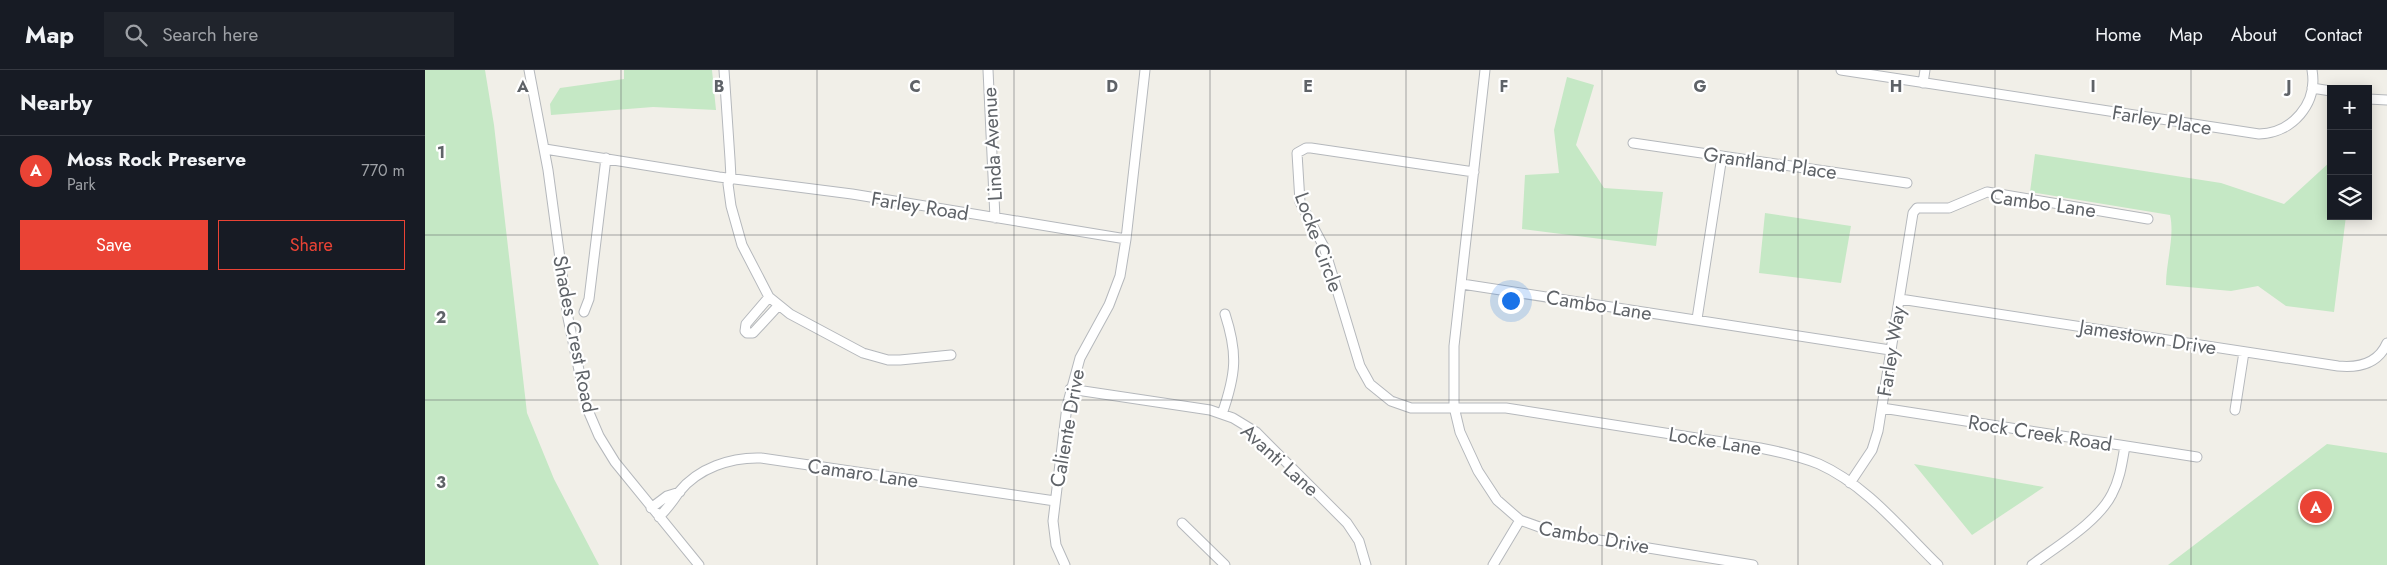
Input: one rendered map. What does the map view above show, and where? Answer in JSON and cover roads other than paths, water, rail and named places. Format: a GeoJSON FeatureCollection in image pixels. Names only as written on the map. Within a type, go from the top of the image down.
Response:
{"type":"FeatureCollection","features":[{"type":"Feature","properties":{"kind":"street","name":"Shades Crest Road"},"geometry":{"type":"LineString","coordinates":[[529,70],[545,149],[561,276],[587,408],[599,436],[615,462],[699,565]]}},
{"type":"Feature","properties":{"kind":"street"},"geometry":{"type":"LineString","coordinates":[[723,70],[736,220],[748,259],[769,297],[789,314],[850,348],[876,357],[900,360],[951,355]]}},
{"type":"Feature","properties":{"kind":"street","name":"Linda Avenue"},"geometry":{"type":"LineString","coordinates":[[988,70],[995,218]]}},
{"type":"Feature","properties":{"kind":"street"},"geometry":{"type":"LineString","coordinates":[[1126,239],[1145,70]]}},
{"type":"Feature","properties":{"kind":"street"},"geometry":{"type":"LineString","coordinates":[[1462,284],[1485,70]]}},
{"type":"Feature","properties":{"kind":"street","name":"Farley Place"},"geometry":{"type":"LineString","coordinates":[[1841,70],[2259,134],[2280,130],[2292,122],[2306,106],[2312,88]]}},
{"type":"Feature","properties":{"kind":"street"},"geometry":{"type":"LineString","coordinates":[[1923,83],[1925,70]]}},
{"type":"Feature","properties":{"kind":"street"},"geometry":{"type":"LineString","coordinates":[[2312,70],[2312,88],[2327,90]]}},
{"type":"Feature","properties":{"kind":"street"},"geometry":{"type":"LineString","coordinates":[[2372,99],[2387,100]]}},
{"type":"Feature","properties":{"kind":"street","name":"Grantland Place"},"geometry":{"type":"LineString","coordinates":[[1633,143],[1907,183]]}},
{"type":"Feature","properties":{"kind":"street","name":"Locke Circle"},"geometry":{"type":"LineString","coordinates":[[1454,407],[1427,408],[1402,406],[1376,390],[1365,376],[1356,355],[1324,247],[1300,202],[1297,152],[1311,148],[1474,172]]}},
{"type":"Feature","properties":{"kind":"street","name":"Farley Road"},"geometry":{"type":"LineString","coordinates":[[545,149],[731,178],[852,194],[1126,239]]}},
{"type":"Feature","properties":{"kind":"street"},"geometry":{"type":"LineString","coordinates":[[1697,319],[1722,156]]}},
{"type":"Feature","properties":{"kind":"street"},"geometry":{"type":"LineString","coordinates":[[584,312],[589,299],[606,158]]}},
{"type":"Feature","properties":{"kind":"street","name":"Cambo Lane"},"geometry":{"type":"LineString","coordinates":[[1913,213],[1917,208],[1949,208],[1987,192],[2148,219]]}},
{"type":"Feature","properties":{"kind":"street","name":"Farley Way"},"geometry":{"type":"LineString","coordinates":[[1850,483],[1872,450],[1882,408],[1913,213]]}},
{"type":"Feature","properties":{"kind":"street","name":"Caliente Drive"},"geometry":{"type":"LineString","coordinates":[[1065,565],[1059,555],[1054,534],[1055,502],[1071,389],[1080,358],[1115,290],[1126,239]]}},
{"type":"Feature","properties":{"kind":"street","name":"Cambo Lane"},"geometry":{"type":"LineString","coordinates":[[1462,284],[1890,350]]}},
{"type":"Feature","properties":{"kind":"street","name":"Cambo Drive"},"geometry":{"type":"LineString","coordinates":[[1462,284],[1454,346],[1454,407],[1460,432],[1487,487],[1497,500],[1520,520],[1556,533],[1753,565]]}},
{"type":"Feature","properties":{"kind":"street"},"geometry":{"type":"LineString","coordinates":[[769,297],[746,324],[745,330],[747,333],[753,333],[778,306]]}},
{"type":"Feature","properties":{"kind":"street","name":"Jamestown Drive"},"geometry":{"type":"LineString","coordinates":[[1900,299],[2351,368],[2373,360],[2387,343]]}},
{"type":"Feature","properties":{"kind":"street"},"geometry":{"type":"LineString","coordinates":[[1222,414],[1233,380],[1235,363],[1233,342],[1225,314]]}},
{"type":"Feature","properties":{"kind":"street"},"geometry":{"type":"LineString","coordinates":[[2235,410],[2244,352]]}},
{"type":"Feature","properties":{"kind":"street","name":"Avanti Lane"},"geometry":{"type":"LineString","coordinates":[[1071,389],[1195,407],[1222,414],[1256,432],[1342,517],[1359,542],[1366,565]]}},
{"type":"Feature","properties":{"kind":"street","name":"Locke Lane"},"geometry":{"type":"LineString","coordinates":[[1454,407],[1505,408],[1760,448],[1820,465],[1850,483],[1938,565]]}},
{"type":"Feature","properties":{"kind":"street","name":"Rock Creek Road"},"geometry":{"type":"LineString","coordinates":[[1882,408],[2197,458]]}},
{"type":"Feature","properties":{"kind":"street"},"geometry":{"type":"LineString","coordinates":[[2032,565],[2092,519],[2106,504],[2119,477],[2125,446]]}},
{"type":"Feature","properties":{"kind":"street","name":"Camaro Lane"},"geometry":{"type":"LineString","coordinates":[[659,517],[674,502],[680,492],[696,478],[724,462],[747,457],[1055,502]]}},
{"type":"Feature","properties":{"kind":"street","name":"Camaro Lane"},"geometry":{"type":"LineString","coordinates":[[651,508],[667,496],[680,492]]}},
{"type":"Feature","properties":{"kind":"street"},"geometry":{"type":"LineString","coordinates":[[1493,565],[1520,520]]}},
{"type":"Feature","properties":{"kind":"street"},"geometry":{"type":"LineString","coordinates":[[1182,523],[1225,565]]}},
{"type":"Feature","properties":{"kind":"place","name":"Moss Rock Preserve"},"geometry":{"type":"Point","coordinates":[2316,507]}}]}
